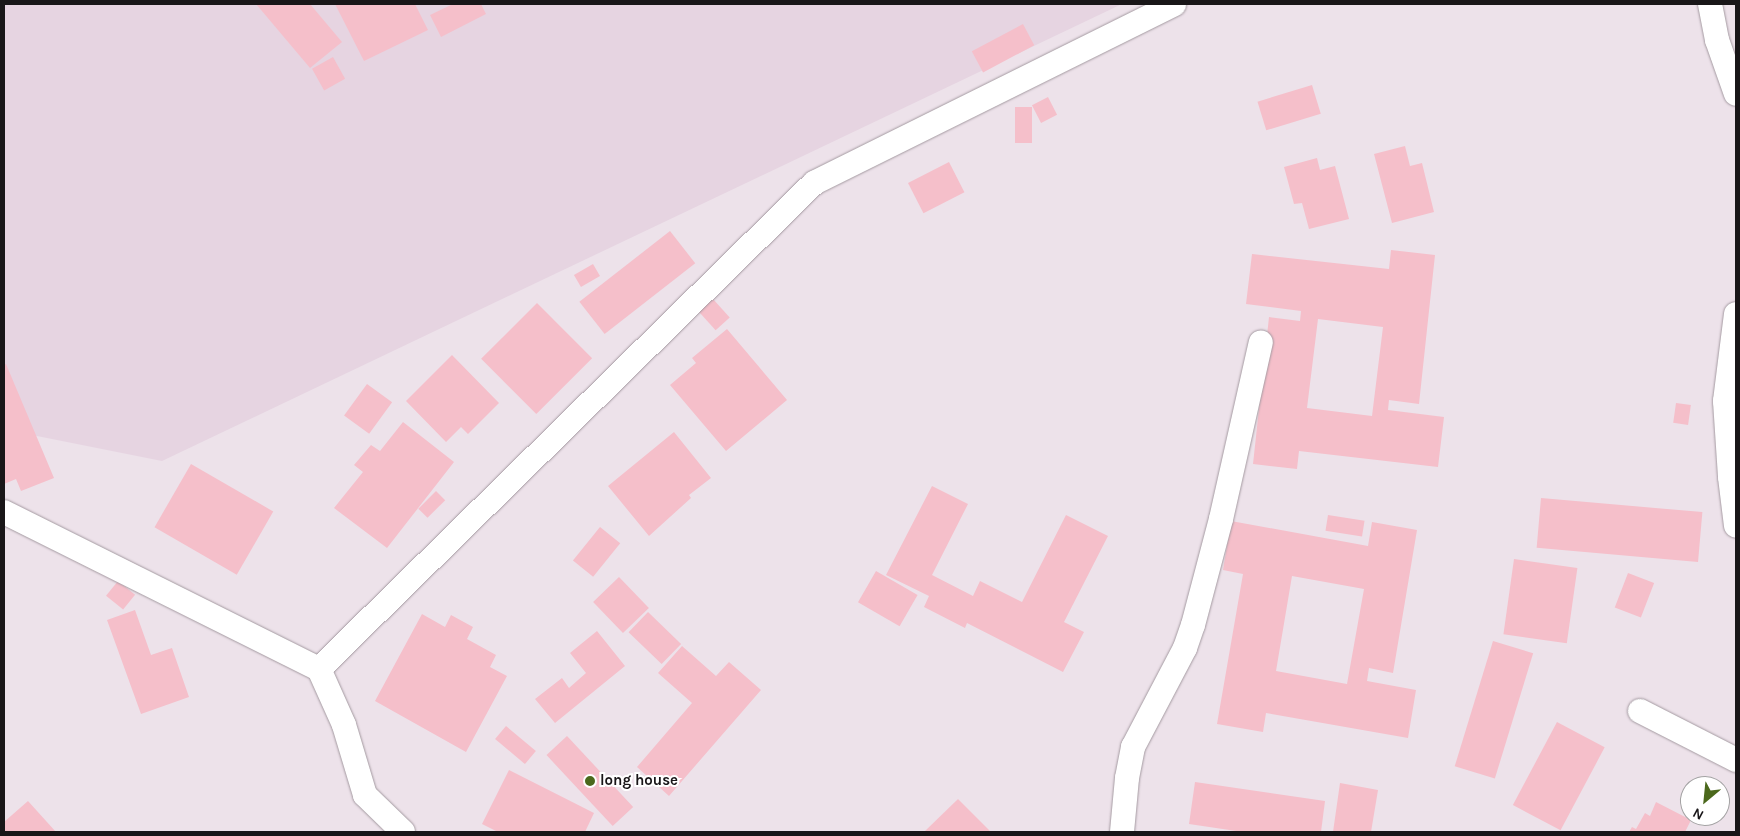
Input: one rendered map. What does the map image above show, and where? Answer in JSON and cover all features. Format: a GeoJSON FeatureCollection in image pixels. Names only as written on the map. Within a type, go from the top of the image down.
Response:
{"type":"FeatureCollection","features":[{"type":"Feature","properties":{"kind":"street"},"geometry":{"type":"LineString","coordinates":[[319,669],[814,183],[1174,4]]}},
{"type":"Feature","properties":{"kind":"street"},"geometry":{"type":"LineString","coordinates":[[1710,4],[1718,40],[1736,94]]}},
{"type":"Feature","properties":{"kind":"street"},"geometry":{"type":"LineString","coordinates":[[1736,314],[1725,401],[1736,526]]}},
{"type":"Feature","properties":{"kind":"street"},"geometry":{"type":"LineString","coordinates":[[1122,832],[1127,778],[1133,747],[1185,648],[1193,625],[1221,519],[1261,342]]}},
{"type":"Feature","properties":{"kind":"street"},"geometry":{"type":"LineString","coordinates":[[4,512],[319,669],[344,725],[365,794],[403,832]]}},
{"type":"Feature","properties":{"kind":"street"},"geometry":{"type":"LineString","coordinates":[[1640,711],[1736,760]]}},
{"type":"Feature","properties":{"kind":"shaded area"},"geometry":{"type":"Polygon","coordinates":[[[4,4],[1122,4],[162,461],[17,432],[4,398],[4,4]]]}},
{"type":"Feature","properties":{"kind":"building"},"geometry":{"type":"Polygon","coordinates":[[[256,4],[310,4],[342,42],[310,68],[256,4]]]}},
{"type":"Feature","properties":{"kind":"building"},"geometry":{"type":"Polygon","coordinates":[[[335,4],[415,4],[428,30],[364,61],[335,4]]]}},
{"type":"Feature","properties":{"kind":"building"},"geometry":{"type":"Polygon","coordinates":[[[453,4],[481,4],[486,14],[441,37],[430,15],[453,4]]]}},
{"type":"Feature","properties":{"kind":"building"},"geometry":{"type":"Polygon","coordinates":[[[1023,24],[1034,45],[983,72],[972,51],[1023,24]]]}},
{"type":"Feature","properties":{"kind":"building"},"geometry":{"type":"Polygon","coordinates":[[[333,57],[345,79],[324,91],[312,69],[333,57]]]}},
{"type":"Feature","properties":{"kind":"building"},"geometry":{"type":"Polygon","coordinates":[[[1312,85],[1321,114],[1266,130],[1257,102],[1312,85]]]}},
{"type":"Feature","properties":{"kind":"building"},"geometry":{"type":"Polygon","coordinates":[[[1048,97],[1057,115],[1041,123],[1032,105],[1048,97]]]}},
{"type":"Feature","properties":{"kind":"building"},"geometry":{"type":"Polygon","coordinates":[[[1015,107],[1032,107],[1032,143],[1015,143],[1015,107]]]}},
{"type":"Feature","properties":{"kind":"building"},"geometry":{"type":"Polygon","coordinates":[[[1405,146],[1410,166],[1422,163],[1434,212],[1392,223],[1374,154],[1405,146]]]}},
{"type":"Feature","properties":{"kind":"building"},"geometry":{"type":"Polygon","coordinates":[[[1317,158],[1320,170],[1335,166],[1349,219],[1309,229],[1302,203],[1294,204],[1284,167],[1317,158]]]}},
{"type":"Feature","properties":{"kind":"building"},"geometry":{"type":"Polygon","coordinates":[[[949,162],[964,192],[923,213],[908,183],[949,162]]]}},
{"type":"Feature","properties":{"kind":"building"},"geometry":{"type":"Polygon","coordinates":[[[670,231],[695,263],[605,334],[579,302],[670,231]]]}},
{"type":"Feature","properties":{"kind":"building"},"geometry":{"type":"Polygon","coordinates":[[[1391,250],[1435,255],[1419,404],[1389,400],[1388,410],[1444,417],[1438,467],[1299,451],[1297,469],[1253,464],[1269,317],[1300,321],[1301,311],[1246,304],[1252,254],[1389,269],[1391,250]],[[1318,319],[1307,408],[1372,416],[1383,327],[1318,319]]]}},
{"type":"Feature","properties":{"kind":"building"},"geometry":{"type":"Polygon","coordinates":[[[593,264],[600,276],[581,287],[574,275],[593,264]]]}},
{"type":"Feature","properties":{"kind":"building"},"geometry":{"type":"Polygon","coordinates":[[[713,299],[730,318],[716,330],[699,312],[713,299]]]}},
{"type":"Feature","properties":{"kind":"building"},"geometry":{"type":"Polygon","coordinates":[[[537,303],[592,358],[536,414],[481,359],[537,303]]]}},
{"type":"Feature","properties":{"kind":"building"},"geometry":{"type":"Polygon","coordinates":[[[727,329],[787,400],[726,451],[670,385],[696,363],[692,358],[727,329]]]}},
{"type":"Feature","properties":{"kind":"building"},"geometry":{"type":"Polygon","coordinates":[[[452,355],[499,403],[468,434],[461,427],[446,442],[406,401],[452,355]]]}},
{"type":"Feature","properties":{"kind":"building"},"geometry":{"type":"Polygon","coordinates":[[[6,364],[54,478],[21,491],[16,479],[4,484],[4,365],[6,364]]]}},
{"type":"Feature","properties":{"kind":"building"},"geometry":{"type":"Polygon","coordinates":[[[367,384],[392,402],[369,434],[344,416],[367,384]]]}},
{"type":"Feature","properties":{"kind":"building"},"geometry":{"type":"Polygon","coordinates":[[[1676,403],[1691,405],[1688,425],[1673,423],[1676,403]]]}},
{"type":"Feature","properties":{"kind":"building"},"geometry":{"type":"Polygon","coordinates":[[[403,422],[454,462],[387,548],[334,508],[363,472],[354,465],[371,445],[380,451],[403,422]]]}},
{"type":"Feature","properties":{"kind":"building"},"geometry":{"type":"Polygon","coordinates":[[[674,432],[711,478],[689,495],[691,498],[649,536],[608,486],[674,432]]]}},
{"type":"Feature","properties":{"kind":"building"},"geometry":{"type":"Polygon","coordinates":[[[191,464],[273,511],[237,575],[155,527],[191,464]]]}},
{"type":"Feature","properties":{"kind":"building"},"geometry":{"type":"Polygon","coordinates":[[[932,486],[968,504],[932,575],[973,596],[980,581],[1022,602],[1066,515],[1108,536],[1064,622],[1084,632],[1063,672],[967,623],[965,628],[924,607],[929,596],[886,575],[932,486]]]}},
{"type":"Feature","properties":{"kind":"building"},"geometry":{"type":"Polygon","coordinates":[[[436,491],[445,500],[428,518],[418,509],[436,491]]]}},
{"type":"Feature","properties":{"kind":"building"},"geometry":{"type":"Polygon","coordinates":[[[1541,498],[1702,512],[1698,562],[1537,548],[1541,498]]]}},
{"type":"Feature","properties":{"kind":"building"},"geometry":{"type":"Polygon","coordinates":[[[1328,515],[1365,521],[1362,537],[1325,531],[1328,515]]]}},
{"type":"Feature","properties":{"kind":"building"},"geometry":{"type":"Polygon","coordinates":[[[1231,521],[1368,546],[1372,522],[1417,530],[1393,673],[1369,668],[1367,681],[1416,690],[1408,738],[1266,713],[1263,732],[1217,724],[1243,574],[1223,570],[1231,521]],[[1292,576],[1276,671],[1347,684],[1364,589],[1292,576]]]}},
{"type":"Feature","properties":{"kind":"building"},"geometry":{"type":"Polygon","coordinates":[[[600,527],[620,543],[593,577],[573,560],[600,527]]]}},
{"type":"Feature","properties":{"kind":"building"},"geometry":{"type":"Polygon","coordinates":[[[1514,559],[1577,568],[1567,643],[1503,634],[1514,559]]]}},
{"type":"Feature","properties":{"kind":"building"},"geometry":{"type":"Polygon","coordinates":[[[876,571],[918,595],[900,626],[858,602],[876,571]]]}},
{"type":"Feature","properties":{"kind":"building"},"geometry":{"type":"Polygon","coordinates":[[[1628,573],[1654,583],[1641,618],[1615,608],[1628,573]]]}},
{"type":"Feature","properties":{"kind":"building"},"geometry":{"type":"Polygon","coordinates":[[[619,577],[649,608],[623,633],[593,602],[619,577]]]}},
{"type":"Feature","properties":{"kind":"building"},"geometry":{"type":"Polygon","coordinates":[[[118,581],[135,595],[123,610],[106,596],[118,581]]]}},
{"type":"Feature","properties":{"kind":"building"},"geometry":{"type":"Polygon","coordinates":[[[135,610],[151,655],[172,648],[189,697],[141,714],[107,620],[135,610]]]}},
{"type":"Feature","properties":{"kind":"building"},"geometry":{"type":"Polygon","coordinates":[[[648,612],[681,644],[662,664],[629,632],[648,612]]]}},
{"type":"Feature","properties":{"kind":"building"},"geometry":{"type":"Polygon","coordinates":[[[422,614],[445,627],[451,615],[473,627],[467,639],[496,655],[490,667],[507,676],[466,752],[375,701],[422,614]]]}},
{"type":"Feature","properties":{"kind":"building"},"geometry":{"type":"Polygon","coordinates":[[[597,631],[625,666],[555,723],[535,699],[562,678],[569,688],[586,673],[570,653],[597,631]]]}},
{"type":"Feature","properties":{"kind":"building"},"geometry":{"type":"Polygon","coordinates":[[[1493,641],[1533,653],[1495,779],[1455,766],[1493,641]]]}},
{"type":"Feature","properties":{"kind":"building"},"geometry":{"type":"Polygon","coordinates":[[[682,646],[716,676],[729,662],[761,690],[669,796],[637,767],[692,703],[658,673],[682,646]]]}},
{"type":"Feature","properties":{"kind":"building"},"geometry":{"type":"Polygon","coordinates":[[[1557,722],[1605,747],[1561,830],[1513,805],[1557,722]]]}},
{"type":"Feature","properties":{"kind":"building"},"geometry":{"type":"Polygon","coordinates":[[[506,726],[536,751],[525,764],[495,739],[506,726]]]}},
{"type":"Feature","properties":{"kind":"building","name":"long house"},"geometry":{"type":"Polygon","coordinates":[[[567,736],[633,807],[613,826],[547,755],[567,736]]]}},
{"type":"Feature","properties":{"kind":"building"},"geometry":{"type":"Polygon","coordinates":[[[509,770],[594,813],[585,832],[498,832],[482,824],[509,770]]]}},
{"type":"Feature","properties":{"kind":"building"},"geometry":{"type":"Polygon","coordinates":[[[1195,782],[1325,801],[1321,832],[1243,832],[1189,824],[1195,782]]]}},
{"type":"Feature","properties":{"kind":"building"},"geometry":{"type":"Polygon","coordinates":[[[1340,783],[1378,790],[1371,832],[1333,832],[1340,783]]]}},
{"type":"Feature","properties":{"kind":"building"},"geometry":{"type":"Polygon","coordinates":[[[958,799],[991,832],[924,832],[958,799]]]}},
{"type":"Feature","properties":{"kind":"building"},"geometry":{"type":"Polygon","coordinates":[[[28,801],[56,832],[4,832],[4,822],[28,801]]]}},
{"type":"Feature","properties":{"kind":"building"},"geometry":{"type":"Polygon","coordinates":[[[1656,802],[1680,814],[1680,826],[1688,826],[1685,832],[1629,832],[1632,827],[1636,829],[1645,813],[1650,816],[1656,802]]]}},
{"type":"Feature","properties":{"kind":"place","name":"long house"},"geometry":{"type":"Point","coordinates":[590,781]}}]}
